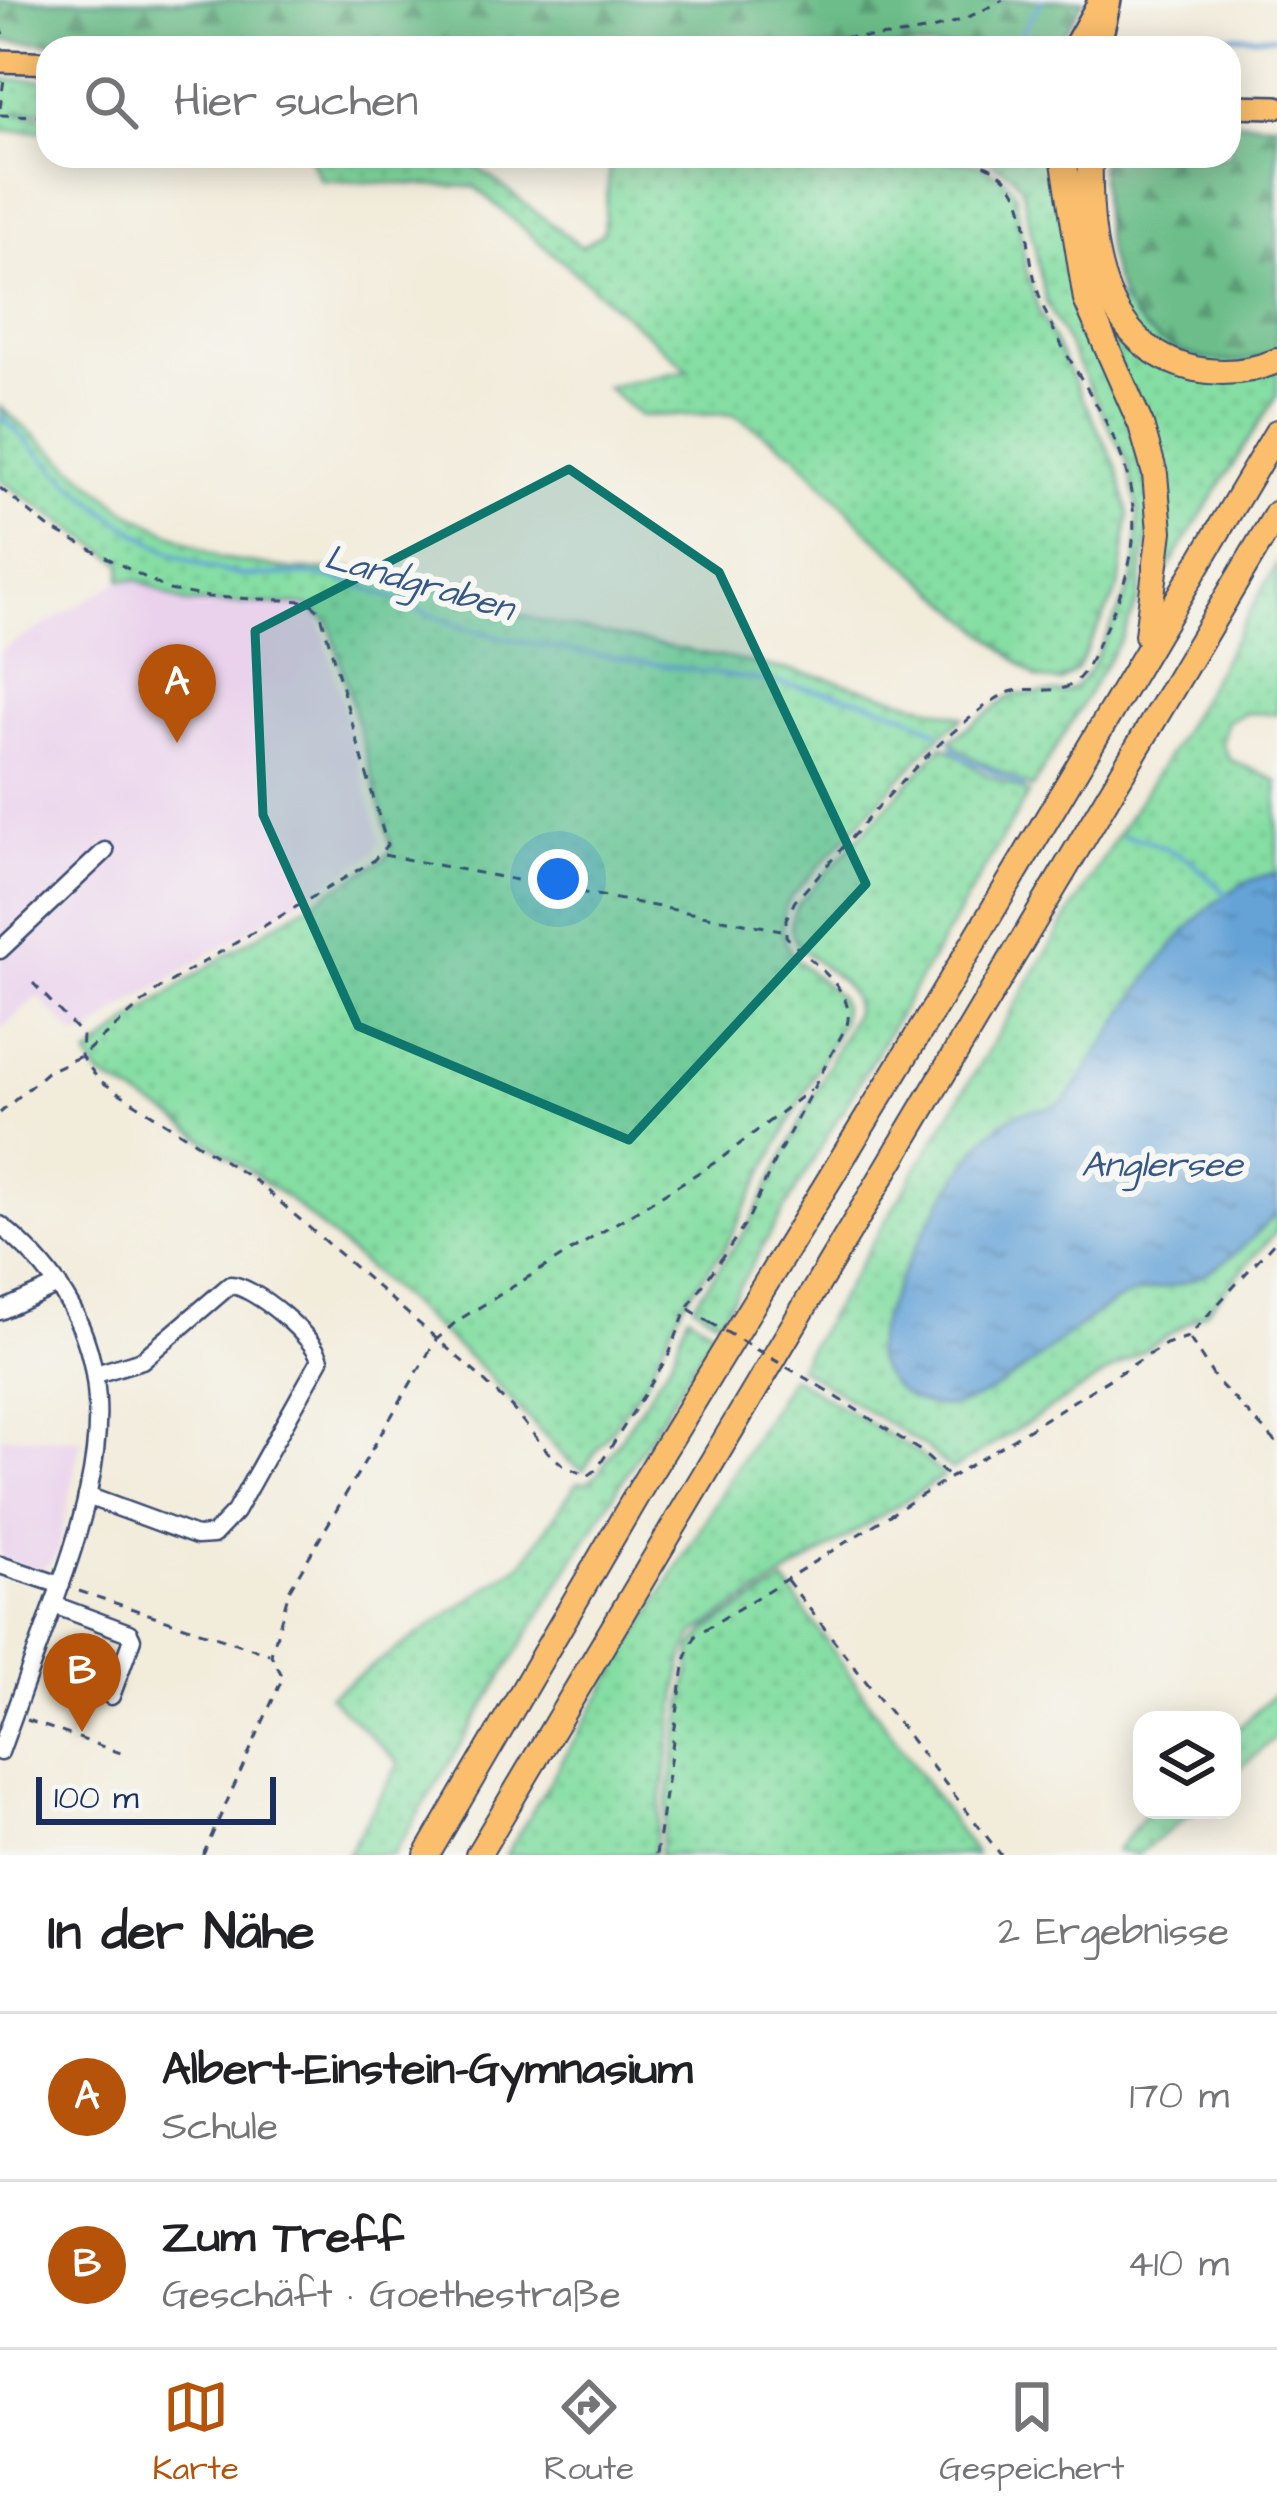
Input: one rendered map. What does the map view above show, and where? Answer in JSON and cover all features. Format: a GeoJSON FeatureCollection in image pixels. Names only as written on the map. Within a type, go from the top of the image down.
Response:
{"type":"FeatureCollection","features":[{"type":"Feature","properties":{"kind":"highway"},"geometry":{"type":"LineString","coordinates":[[1065,168],[1086,300],[1141,425],[1155,474],[1160,531],[1145,650]]}},
{"type":"Feature","properties":{"kind":"highway"},"geometry":{"type":"LineString","coordinates":[[1090,168],[1090,215],[1100,272],[1117,313],[1133,334],[1164,358],[1200,370],[1249,371],[1277,361]]}},
{"type":"Feature","properties":{"kind":"highway"},"geometry":{"type":"LineString","coordinates":[[427,1855],[645,1481],[941,997],[1277,432]]}},
{"type":"Feature","properties":{"kind":"highway"},"geometry":{"type":"LineString","coordinates":[[478,1855],[1277,513]]}},
{"type":"Feature","properties":{"kind":"highway"},"geometry":{"type":"LineString","coordinates":[[1248,558],[1277,531]]}},
{"type":"Feature","properties":{"kind":"main road"},"geometry":{"type":"LineString","coordinates":[[1080,36],[1100,0]]}},
{"type":"Feature","properties":{"kind":"main road"},"geometry":{"type":"LineString","coordinates":[[1103,36],[1110,0]]}},
{"type":"Feature","properties":{"kind":"main road"},"geometry":{"type":"LineString","coordinates":[[0,61],[36,62]]}},
{"type":"Feature","properties":{"kind":"main road"},"geometry":{"type":"LineString","coordinates":[[1241,106],[1277,107]]}},
{"type":"Feature","properties":{"kind":"street"},"geometry":{"type":"LineString","coordinates":[[0,950],[105,851]]}},
{"type":"Feature","properties":{"kind":"street"},"geometry":{"type":"LineString","coordinates":[[0,1225],[58,1285],[80,1322],[96,1374],[99,1434],[61,1585],[7,1712],[0,1752]]}},
{"type":"Feature","properties":{"kind":"street"},"geometry":{"type":"LineString","coordinates":[[0,1312],[58,1285]]}},
{"type":"Feature","properties":{"kind":"street"},"geometry":{"type":"LineString","coordinates":[[87,1496],[196,1536],[213,1535],[235,1512],[320,1360],[310,1340],[296,1328],[251,1291],[230,1285],[142,1360],[96,1374]]}},
{"type":"Feature","properties":{"kind":"street"},"geometry":{"type":"LineString","coordinates":[[0,1564],[61,1585]]}},
{"type":"Feature","properties":{"kind":"street"},"geometry":{"type":"LineString","coordinates":[[53,1605],[129,1633],[132,1639],[111,1696]]}},
{"type":"Feature","properties":{"kind":"path"},"geometry":{"type":"LineString","coordinates":[[904,36],[928,32],[1003,0]]}},
{"type":"Feature","properties":{"kind":"path"},"geometry":{"type":"LineString","coordinates":[[0,115],[36,116]]}},
{"type":"Feature","properties":{"kind":"path"},"geometry":{"type":"LineString","coordinates":[[785,930],[795,901],[964,723],[1010,692],[1073,684],[1086,669],[1132,563],[1134,512],[1123,462],[1042,305],[1030,268],[1018,191],[1009,177],[994,168]]}},
{"type":"Feature","properties":{"kind":"path"},"geometry":{"type":"LineString","coordinates":[[0,488],[48,527],[169,590],[208,597],[308,601],[320,611],[387,845],[382,854],[160,988],[81,1056],[47,1072],[0,1113]]}},
{"type":"Feature","properties":{"kind":"path"},"geometry":{"type":"LineString","coordinates":[[33,983],[82,1035],[81,1056],[98,1081],[257,1182],[512,1408],[548,1452],[588,1477],[651,1387],[687,1308],[747,1222],[850,1012],[841,992],[796,948],[785,930],[382,854]]}},
{"type":"Feature","properties":{"kind":"path"},"geometry":{"type":"LineString","coordinates":[[271,1654],[289,1591],[436,1340],[719,1160],[812,1088]]}},
{"type":"Feature","properties":{"kind":"path"},"geometry":{"type":"LineString","coordinates":[[656,1855],[690,1647],[705,1628],[1166,1344],[1188,1337],[1277,1239]]}},
{"type":"Feature","properties":{"kind":"path"},"geometry":{"type":"LineString","coordinates":[[687,1308],[920,1450],[949,1477]]}},
{"type":"Feature","properties":{"kind":"path"},"geometry":{"type":"LineString","coordinates":[[1188,1337],[1216,1380],[1277,1443]]}},
{"type":"Feature","properties":{"kind":"path"},"geometry":{"type":"LineString","coordinates":[[786,1579],[1001,1855]]}},
{"type":"Feature","properties":{"kind":"path"},"geometry":{"type":"LineString","coordinates":[[61,1585],[271,1654],[281,1667],[283,1678],[203,1855]]}},
{"type":"Feature","properties":{"kind":"path"},"geometry":{"type":"LineString","coordinates":[[7,1712],[121,1753]]}},
{"type":"Feature","properties":{"kind":"highlighted area"},"geometry":{"type":"Polygon","coordinates":[[[569,469],[719,572],[866,884],[629,1140],[358,1026],[263,815],[255,631],[569,469]]]}},
{"type":"Feature","properties":{"kind":"shaded area"},"geometry":{"type":"Polygon","coordinates":[[[121,580],[138,580],[185,603],[307,605],[319,617],[380,840],[374,854],[117,1011],[89,1035],[76,1036],[38,996],[0,1030],[0,651],[121,580]]]}},
{"type":"Feature","properties":{"kind":"shaded area"},"geometry":{"type":"Polygon","coordinates":[[[0,1436],[81,1440],[58,1552],[46,1567],[33,1570],[0,1558],[0,1436]]]}},
{"type":"Feature","properties":{"kind":"green space"},"geometry":{"type":"Polygon","coordinates":[[[0,0],[1084,0],[1063,36],[36,36],[36,42],[0,41],[0,0]]]}},
{"type":"Feature","properties":{"kind":"green space"},"geometry":{"type":"Polygon","coordinates":[[[0,79],[36,80],[36,111],[15,111],[36,116],[36,131],[0,131],[0,79]]]}},
{"type":"Feature","properties":{"kind":"green space"},"geometry":{"type":"Polygon","coordinates":[[[1241,122],[1277,123],[1277,348],[1247,360],[1227,361],[1195,356],[1165,344],[1126,305],[1114,280],[1100,168],[1241,168],[1241,122]]]}},
{"type":"Feature","properties":{"kind":"green space"},"geometry":{"type":"Polygon","coordinates":[[[314,168],[479,168],[581,247],[603,233],[610,168],[986,168],[1006,180],[1015,193],[1026,269],[1038,309],[1117,467],[1129,514],[1119,588],[1076,670],[1060,682],[1037,678],[870,533],[795,454],[734,414],[640,416],[606,387],[689,370],[475,187],[321,180],[314,168]]]}},
{"type":"Feature","properties":{"kind":"green space"},"geometry":{"type":"Polygon","coordinates":[[[1002,168],[1055,168],[1152,507],[1138,601],[1123,635],[1032,788],[964,753],[950,740],[1013,695],[1065,692],[1089,671],[1130,588],[1138,511],[1127,461],[1046,302],[1022,188],[1002,168]]]}},
{"type":"Feature","properties":{"kind":"green space"},"geometry":{"type":"Polygon","coordinates":[[[1097,290],[1277,367],[1277,395],[1163,576],[1167,551],[1097,290]]]}},
{"type":"Feature","properties":{"kind":"green space"},"geometry":{"type":"Polygon","coordinates":[[[0,407],[126,511],[220,558],[292,570],[380,570],[545,622],[823,677],[963,717],[929,747],[790,898],[782,930],[786,942],[792,954],[838,996],[842,1021],[725,1248],[683,1303],[646,1381],[583,1470],[567,1460],[479,1366],[290,1200],[173,1117],[98,1075],[88,1057],[194,976],[384,859],[392,848],[330,624],[307,605],[185,603],[138,580],[121,580],[122,563],[0,480],[0,407]]]}},
{"type":"Feature","properties":{"kind":"green space"},"geometry":{"type":"Polygon","coordinates":[[[1277,564],[1277,714],[1246,713],[1227,721],[1222,743],[1229,759],[1277,781],[1277,873],[1241,884],[1208,911],[1068,1098],[1008,1120],[983,1143],[943,1199],[906,1267],[875,1354],[889,1380],[911,1398],[1021,1371],[1128,1295],[1181,1284],[1219,1265],[1277,1212],[1277,1231],[1205,1312],[952,1470],[925,1447],[798,1367],[1172,749],[1277,564]]]}},
{"type":"Feature","properties":{"kind":"green space"},"geometry":{"type":"Polygon","coordinates":[[[943,745],[983,773],[1029,793],[719,1321],[693,1305],[750,1224],[855,1012],[852,996],[842,982],[793,937],[791,922],[798,904],[943,745]]]}},
{"type":"Feature","properties":{"kind":"green space"},"geometry":{"type":"Polygon","coordinates":[[[688,1314],[714,1331],[393,1855],[347,1855],[399,1763],[329,1696],[523,1563],[577,1483],[588,1482],[599,1472],[672,1358],[688,1314]]]}},
{"type":"Feature","properties":{"kind":"green space"},"geometry":{"type":"Polygon","coordinates":[[[791,1376],[918,1453],[944,1476],[694,1634],[683,1659],[653,1855],[506,1855],[791,1376]]]}},
{"type":"Feature","properties":{"kind":"green space"},"geometry":{"type":"Polygon","coordinates":[[[785,1582],[976,1855],[659,1855],[693,1647],[707,1630],[785,1582]]]}},
{"type":"Feature","properties":{"kind":"green space"},"geometry":{"type":"Polygon","coordinates":[[[1277,1691],[1277,1736],[1241,1768],[1241,1726],[1277,1691]]]}},
{"type":"Feature","properties":{"kind":"green space"},"geometry":{"type":"Polygon","coordinates":[[[1142,1819],[1184,1819],[1137,1855],[1116,1851],[1142,1819]]]}},
{"type":"Feature","properties":{"kind":"water","name":"Anglersee"},"geometry":{"type":"Polygon","coordinates":[[[1277,873],[1277,1212],[1210,1271],[1122,1298],[982,1395],[941,1407],[903,1394],[876,1360],[878,1334],[919,1241],[974,1153],[1013,1116],[1055,1106],[1067,1098],[1157,965],[1185,932],[1244,883],[1277,873]]]}},
{"type":"Feature","properties":{"kind":"waterway"},"geometry":{"type":"LineString","coordinates":[[1023,36],[1042,0]]}},
{"type":"Feature","properties":{"kind":"waterway"},"geometry":{"type":"LineString","coordinates":[[1160,33],[1277,37]]}},
{"type":"Feature","properties":{"kind":"waterway","name":"Landgraben"},"geometry":{"type":"LineString","coordinates":[[0,415],[108,513],[171,552],[205,566],[240,575],[342,580],[476,631],[854,698],[914,719],[938,733]]}},
{"type":"Feature","properties":{"kind":"waterway","name":"Landgraben"},"geometry":{"type":"LineString","coordinates":[[952,746],[963,757],[1024,787]]}},
{"type":"Feature","properties":{"kind":"waterway","name":"Landgraben"},"geometry":{"type":"LineString","coordinates":[[1124,836],[1189,859],[1230,898]]}},
{"type":"Feature","properties":{"kind":"place","name":"Albert-Einstein-Gymnasium"},"geometry":{"type":"Point","coordinates":[177,743]}},
{"type":"Feature","properties":{"kind":"place","name":"Zum Treff"},"geometry":{"type":"Point","coordinates":[82,1732]}}]}
